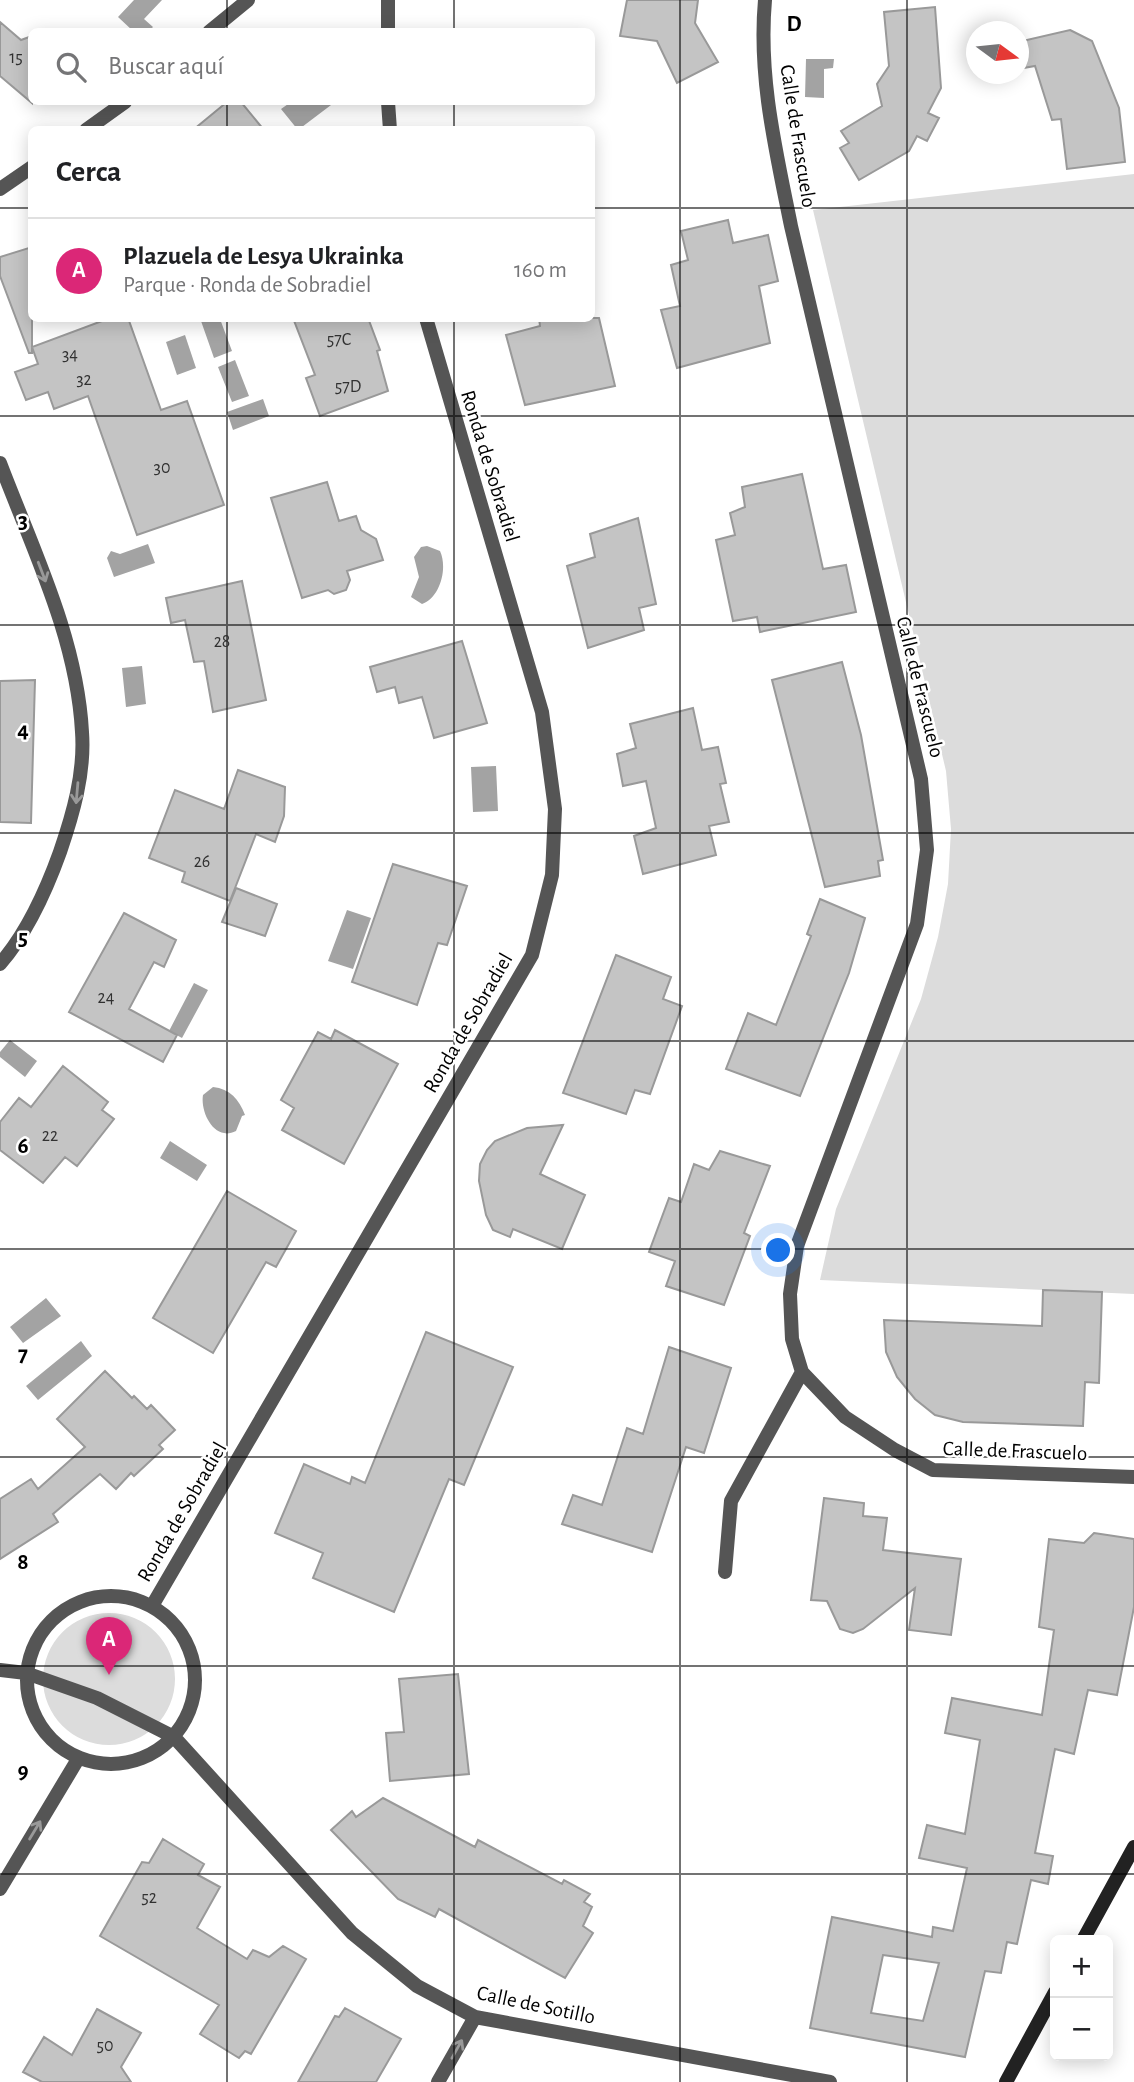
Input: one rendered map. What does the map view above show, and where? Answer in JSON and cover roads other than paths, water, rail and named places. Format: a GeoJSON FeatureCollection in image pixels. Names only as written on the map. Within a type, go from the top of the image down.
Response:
{"type":"FeatureCollection","features":[{"type":"Feature","properties":{"kind":"street"},"geometry":{"type":"LineString","coordinates":[[214,28],[248,0]]}},
{"type":"Feature","properties":{"kind":"street"},"geometry":{"type":"LineString","coordinates":[[388,0],[388,28]]}},
{"type":"Feature","properties":{"kind":"street","name":"Calle de Frascuelo"},"geometry":{"type":"LineString","coordinates":[[765,0],[764,81],[781,178],[921,779],[927,850],[917,924],[797,1246],[790,1294],[792,1339],[802,1372],[845,1417],[895,1450],[933,1470],[1134,1477]]}},
{"type":"Feature","properties":{"kind":"street"},"geometry":{"type":"LineString","coordinates":[[92,126],[121,105]]}},
{"type":"Feature","properties":{"kind":"street"},"geometry":{"type":"LineString","coordinates":[[388,105],[390,126]]}},
{"type":"Feature","properties":{"kind":"street"},"geometry":{"type":"LineString","coordinates":[[0,189],[28,170]]}},
{"type":"Feature","properties":{"kind":"street","name":"Ronda de Sobradiel"},"geometry":{"type":"LineString","coordinates":[[152,1606],[532,955],[552,875],[555,809],[542,712],[427,322]]}},
{"type":"Feature","properties":{"kind":"street"},"geometry":{"type":"LineString","coordinates":[[0,463],[67,636],[83,733],[76,806],[50,881],[13,950],[0,964]]}},
{"type":"Feature","properties":{"kind":"street"},"geometry":{"type":"LineString","coordinates":[[725,1572],[731,1501],[802,1372]]}},
{"type":"Feature","properties":{"kind":"street"},"geometry":{"type":"LineString","coordinates":[[98,1596],[117,1596],[152,1606],[172,1622],[186,1642],[194,1666],[195,1691],[188,1715],[174,1737],[154,1753],[130,1763],[104,1765],[78,1759],[56,1745],[38,1725],[28,1700],[26,1673],[33,1646],[48,1622],[71,1605],[98,1596]]}},
{"type":"Feature","properties":{"kind":"street"},"geometry":{"type":"LineString","coordinates":[[0,1670],[26,1673],[97,1698],[174,1737]]}},
{"type":"Feature","properties":{"kind":"street","name":"Calle de Sotillo"},"geometry":{"type":"LineString","coordinates":[[174,1737],[352,1933],[417,1986],[475,2017],[830,2082]]}},
{"type":"Feature","properties":{"kind":"street"},"geometry":{"type":"LineString","coordinates":[[0,1889],[78,1759]]}},
{"type":"Feature","properties":{"kind":"street"},"geometry":{"type":"LineString","coordinates":[[1086,1935],[1134,1847]]}},
{"type":"Feature","properties":{"kind":"street"},"geometry":{"type":"LineString","coordinates":[[1006,2082],[1052,1998]]}},
{"type":"Feature","properties":{"kind":"street"},"geometry":{"type":"LineString","coordinates":[[439,2082],[475,2017]]}},
{"type":"Feature","properties":{"kind":"place","name":"Plazuela de Lesya Ukrainka"},"geometry":{"type":"Point","coordinates":[109,1675]}}]}
